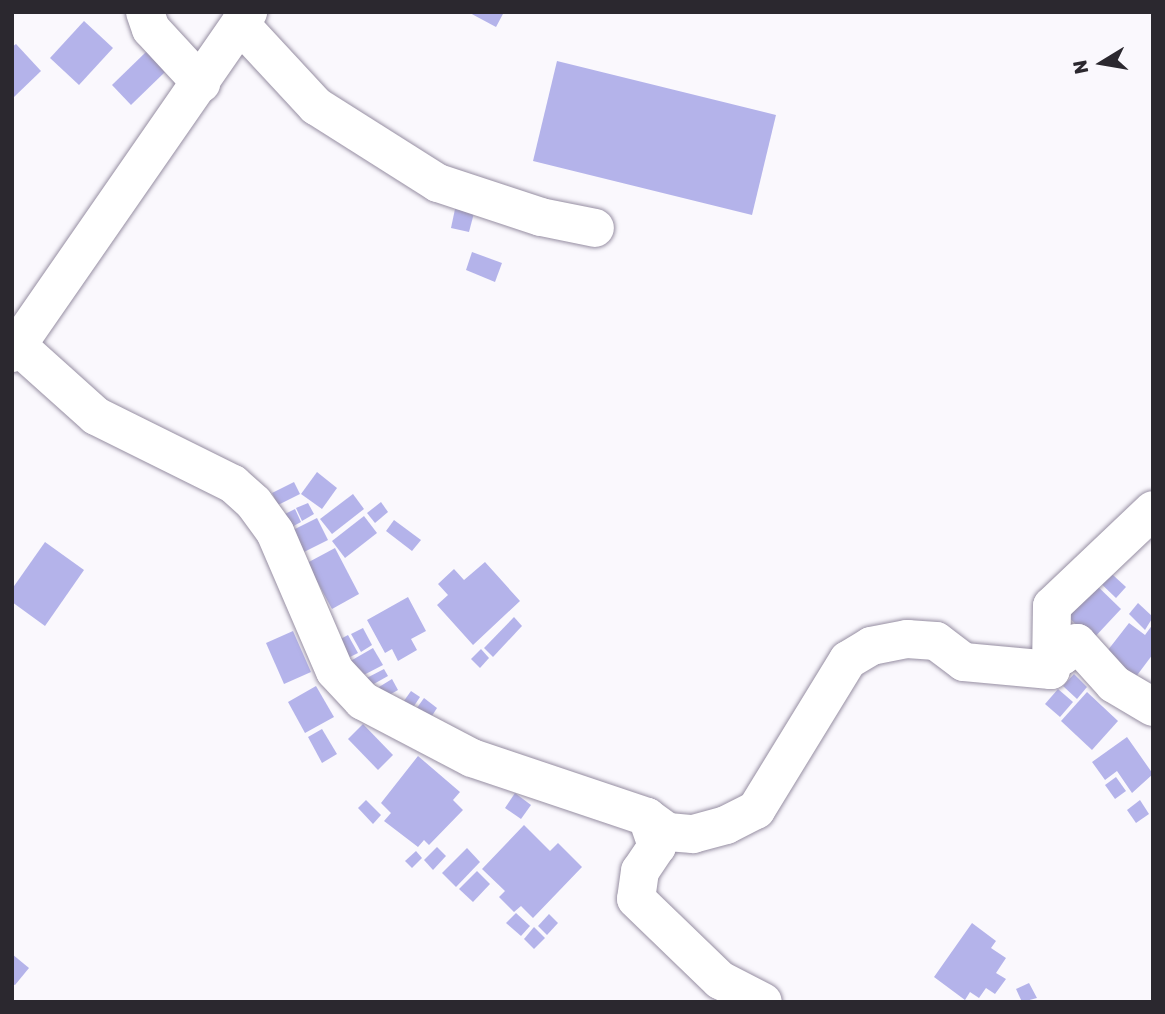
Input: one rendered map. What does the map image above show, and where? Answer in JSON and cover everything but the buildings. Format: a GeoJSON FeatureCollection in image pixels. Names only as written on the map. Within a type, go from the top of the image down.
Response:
{"type":"FeatureCollection","features":[{"type":"Feature","properties":{"kind":"street"},"geometry":{"type":"LineString","coordinates":[[145,12],[151,29],[201,83]]}},
{"type":"Feature","properties":{"kind":"street"},"geometry":{"type":"LineString","coordinates":[[596,228],[541,217],[438,183],[316,106],[244,18],[15,350],[96,416],[233,484],[254,503],[275,532],[335,671],[363,701],[472,758],[647,817],[668,832],[693,834],[726,825],[756,810],[848,660],[871,646],[907,639],[936,641],[964,662],[1051,670],[1054,654],[1052,606],[1153,510]]}},
{"type":"Feature","properties":{"kind":"street"},"geometry":{"type":"LineString","coordinates":[[1054,654],[1062,656],[1077,643],[1114,684],[1153,707]]}},
{"type":"Feature","properties":{"kind":"street"},"geometry":{"type":"LineString","coordinates":[[647,817],[657,846],[640,871],[636,899],[720,980],[763,1002]]}}]}
